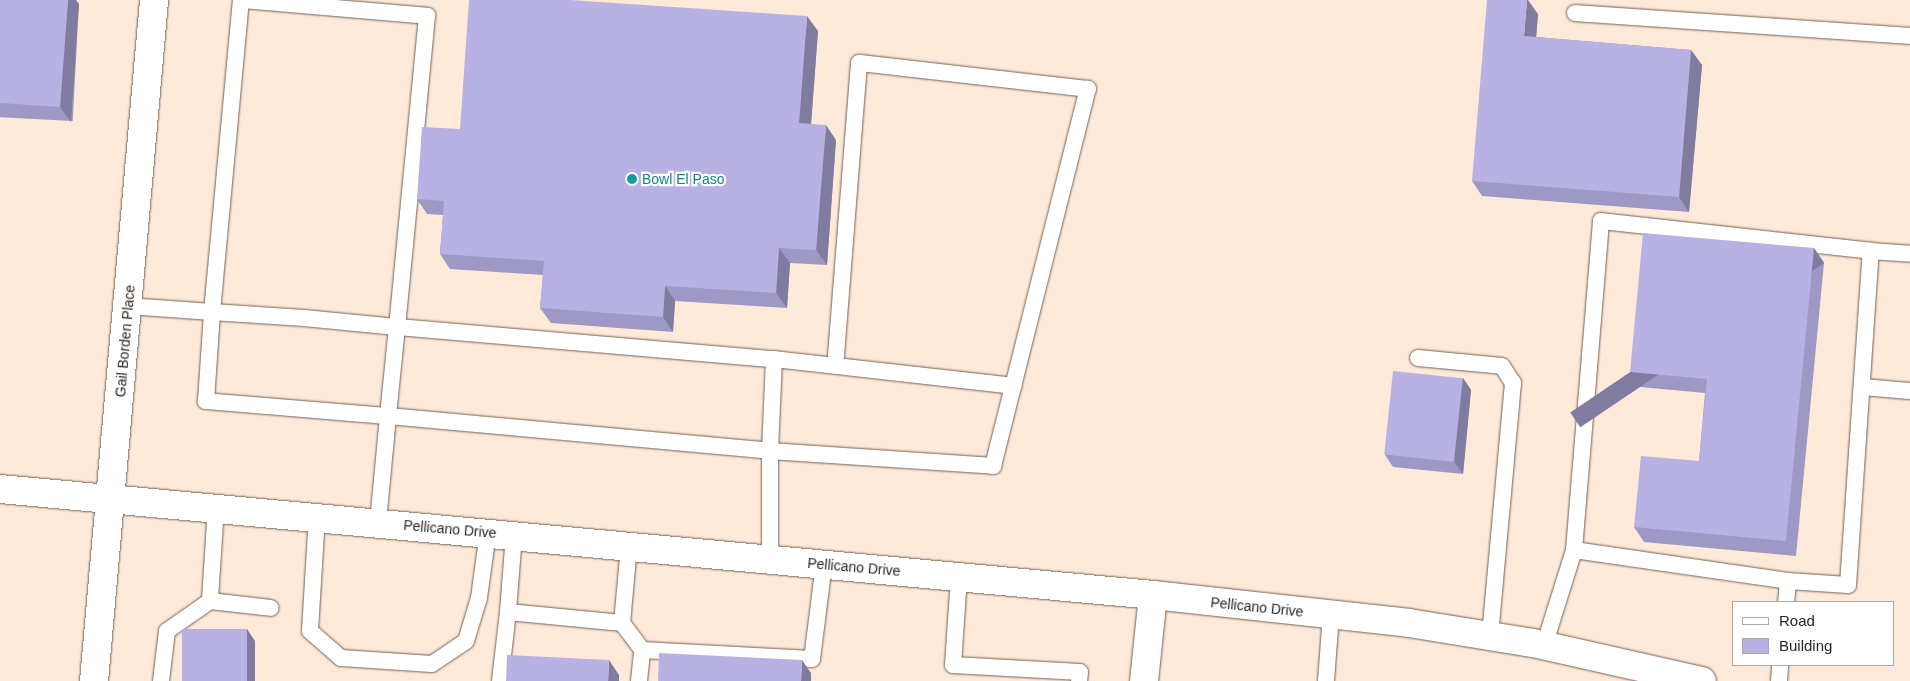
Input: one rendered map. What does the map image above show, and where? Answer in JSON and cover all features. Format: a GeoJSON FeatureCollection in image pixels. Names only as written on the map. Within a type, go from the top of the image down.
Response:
{"type":"FeatureCollection","features":[{"type":"Feature","properties":{"kind":"street","name":"Gail Borden Place"},"geometry":{"type":"LineString","coordinates":[[94,681],[154,0]]}},
{"type":"Feature","properties":{"kind":"street","name":"Pellicano Drive"},"geometry":{"type":"LineString","coordinates":[[0,489],[317,516],[1153,595],[1332,615],[1490,636],[1544,646],[1647,675],[1702,681]]}},
{"type":"Feature","properties":{"kind":"street"},"geometry":{"type":"LineString","coordinates":[[1144,681],[1153,595]]}},
{"type":"Feature","properties":{"kind":"lane"},"geometry":{"type":"LineString","coordinates":[[378,522],[388,416],[427,16],[241,0],[212,312],[206,401],[388,416],[770,451],[993,466],[1088,89],[859,63],[835,365]]}},
{"type":"Feature","properties":{"kind":"lane"},"geometry":{"type":"LineString","coordinates":[[1575,13],[1910,36]]}},
{"type":"Feature","properties":{"kind":"lane"},"geometry":{"type":"LineString","coordinates":[[1544,646],[1574,550],[1601,221],[1910,254]]}},
{"type":"Feature","properties":{"kind":"lane"},"geometry":{"type":"LineString","coordinates":[[1574,550],[1788,581],[1848,585],[1872,251]]}},
{"type":"Feature","properties":{"kind":"lane"},"geometry":{"type":"LineString","coordinates":[[128,306],[774,359],[1013,386]]}},
{"type":"Feature","properties":{"kind":"lane"},"geometry":{"type":"LineString","coordinates":[[1418,358],[1502,366],[1513,383],[1490,636]]}},
{"type":"Feature","properties":{"kind":"lane"},"geometry":{"type":"LineString","coordinates":[[770,559],[770,451],[774,359]]}},
{"type":"Feature","properties":{"kind":"lane"},"geometry":{"type":"LineString","coordinates":[[1862,387],[1910,391]]}},
{"type":"Feature","properties":{"kind":"lane"},"geometry":{"type":"LineString","coordinates":[[210,600],[216,507]]}},
{"type":"Feature","properties":{"kind":"lane"},"geometry":{"type":"LineString","coordinates":[[317,516],[310,631],[341,658],[432,664],[466,641],[501,534]]}},
{"type":"Feature","properties":{"kind":"lane"},"geometry":{"type":"LineString","coordinates":[[500,681],[508,612],[501,534]]}},
{"type":"Feature","properties":{"kind":"lane"},"geometry":{"type":"LineString","coordinates":[[629,546],[622,623],[642,650],[639,681]]}},
{"type":"Feature","properties":{"kind":"lane"},"geometry":{"type":"LineString","coordinates":[[642,650],[812,659],[824,564]]}},
{"type":"Feature","properties":{"kind":"lane"},"geometry":{"type":"LineString","coordinates":[[959,577],[952,665],[1080,672],[1079,681]]}},
{"type":"Feature","properties":{"kind":"lane"},"geometry":{"type":"LineString","coordinates":[[1786,601],[1788,581]]}},
{"type":"Feature","properties":{"kind":"lane"},"geometry":{"type":"LineString","coordinates":[[161,681],[167,631],[210,600],[271,608]]}},
{"type":"Feature","properties":{"kind":"lane"},"geometry":{"type":"LineString","coordinates":[[508,612],[622,623]]}},
{"type":"Feature","properties":{"kind":"lane"},"geometry":{"type":"LineString","coordinates":[[1326,681],[1332,615]]}},
{"type":"Feature","properties":{"kind":"lane"},"geometry":{"type":"LineString","coordinates":[[1779,681],[1780,666]]}},
{"type":"Feature","properties":{"kind":"building"},"geometry":{"type":"Polygon","coordinates":[[[0,0],[68,0],[60,107],[0,103],[0,0]]]}},
{"type":"Feature","properties":{"kind":"building","name":"Bowl El Paso"},"geometry":{"type":"Polygon","coordinates":[[[469,0],[570,0],[807,16],[799,123],[826,125],[816,250],[779,248],[776,293],[665,286],[663,317],[540,308],[544,261],[440,254],[444,201],[417,199],[422,127],[460,129],[469,0]]]}},
{"type":"Feature","properties":{"kind":"building"},"geometry":{"type":"Polygon","coordinates":[[[1487,0],[1527,0],[1524,36],[1691,50],[1679,197],[1472,181],[1487,0]]]}},
{"type":"Feature","properties":{"kind":"building"},"geometry":{"type":"Polygon","coordinates":[[[1643,233],[1814,248],[1786,541],[1634,527],[1641,456],[1699,461],[1707,379],[1630,372],[1643,233]]]}},
{"type":"Feature","properties":{"kind":"building"},"geometry":{"type":"Polygon","coordinates":[[[1393,371],[1463,378],[1454,462],[1384,455],[1393,371]]]}},
{"type":"Feature","properties":{"kind":"building"},"geometry":{"type":"Polygon","coordinates":[[[182,629],[247,629],[247,681],[182,681],[182,629]]]}},
{"type":"Feature","properties":{"kind":"building"},"geometry":{"type":"Polygon","coordinates":[[[659,653],[802,660],[801,681],[658,681],[659,653]]]}},
{"type":"Feature","properties":{"kind":"building"},"geometry":{"type":"Polygon","coordinates":[[[507,655],[609,660],[608,681],[506,681],[507,655]]]}},
{"type":"Feature","properties":{"kind":"place","name":"Bowl El Paso"},"geometry":{"type":"Point","coordinates":[632,179]}}]}
